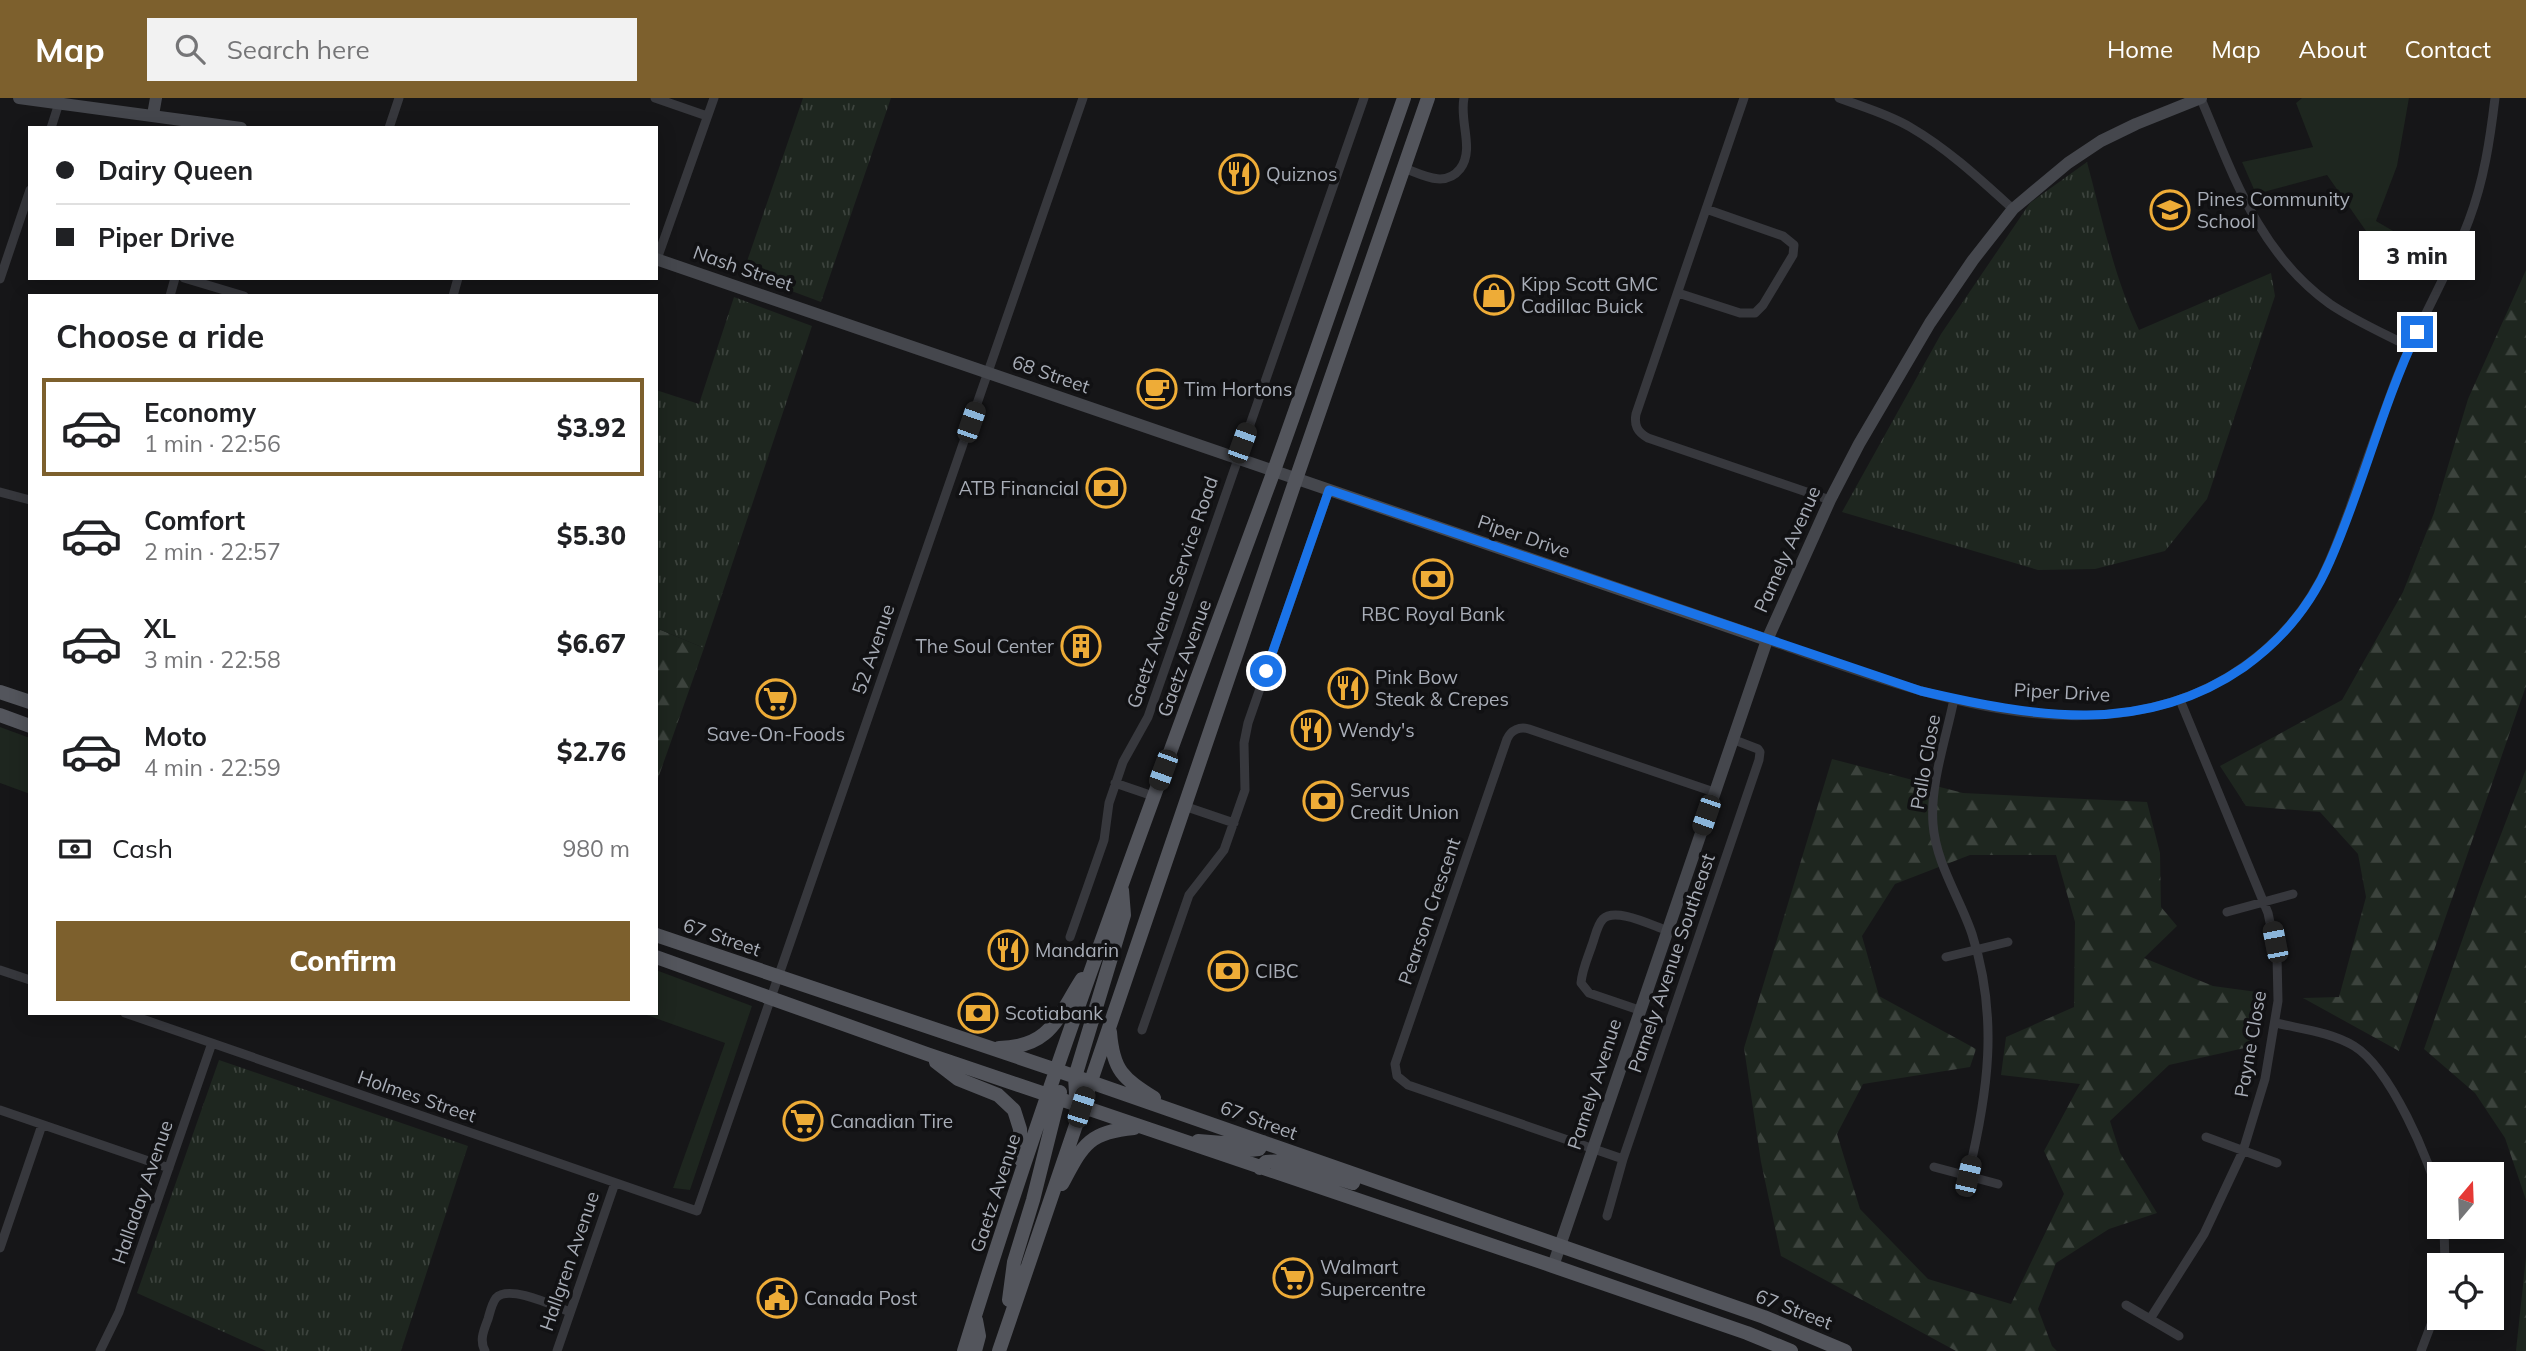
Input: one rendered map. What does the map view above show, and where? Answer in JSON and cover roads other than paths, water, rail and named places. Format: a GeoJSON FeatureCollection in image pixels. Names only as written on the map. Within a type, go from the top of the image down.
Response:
{"type":"FeatureCollection","features":[{"type":"Feature","properties":{"kind":"main road","name":"Gaetz Avenue"},"geometry":{"type":"LineString","coordinates":[[1056,1070],[1122,881],[1273,471],[1404,98]]}},
{"type":"Feature","properties":{"kind":"main road"},"geometry":{"type":"LineString","coordinates":[[999,1351],[1428,98]]}},
{"type":"Feature","properties":{"kind":"main road"},"geometry":{"type":"LineString","coordinates":[[0,692],[28,701]]}},
{"type":"Feature","properties":{"kind":"main road"},"geometry":{"type":"LineString","coordinates":[[0,715],[28,725]]}},
{"type":"Feature","properties":{"kind":"main road"},"geometry":{"type":"LineString","coordinates":[[1081,1107],[1076,1093],[1075,1077],[1124,915],[1122,881]]}},
{"type":"Feature","properties":{"kind":"main road","name":"67 Street"},"geometry":{"type":"LineString","coordinates":[[658,936],[1056,1070],[1764,1317],[1845,1351]]}},
{"type":"Feature","properties":{"kind":"main road","name":"67 Street"},"geometry":{"type":"LineString","coordinates":[[658,958],[927,1054],[1553,1266],[1791,1351]]}},
{"type":"Feature","properties":{"kind":"main road"},"geometry":{"type":"LineString","coordinates":[[991,1048],[1023,1046],[1043,1037],[1096,958]]}},
{"type":"Feature","properties":{"kind":"main road"},"geometry":{"type":"LineString","coordinates":[[1110,1026],[1112,1055],[1124,1076],[1173,1111]]}},
{"type":"Feature","properties":{"kind":"main road"},"geometry":{"type":"LineString","coordinates":[[927,1054],[958,1079],[998,1095],[1014,1110],[1020,1129],[1021,1173]]}},
{"type":"Feature","properties":{"kind":"main road"},"geometry":{"type":"LineString","coordinates":[[1005,1332],[1014,1262],[1054,1097],[1056,1070]]}},
{"type":"Feature","properties":{"kind":"main road","name":"Gaetz Avenue"},"geometry":{"type":"LineString","coordinates":[[964,1351],[1021,1173],[1054,1097]]}},
{"type":"Feature","properties":{"kind":"main road"},"geometry":{"type":"LineString","coordinates":[[1044,1219],[1076,1158],[1093,1139],[1110,1130],[1142,1128]]}},
{"type":"Feature","properties":{"kind":"main road"},"geometry":{"type":"LineString","coordinates":[[1183,1141],[1216,1142],[1252,1150],[1259,1149],[1263,1142]]}},
{"type":"Feature","properties":{"kind":"main road"},"geometry":{"type":"LineString","coordinates":[[1260,1168],[1270,1161],[1281,1161],[1350,1183],[1385,1185]]}},
{"type":"Feature","properties":{"kind":"main road"},"geometry":{"type":"LineString","coordinates":[[975,1315],[979,1336],[975,1351]]}},
{"type":"Feature","properties":{"kind":"street"},"geometry":{"type":"LineString","coordinates":[[19,98],[226,126]]}},
{"type":"Feature","properties":{"kind":"street"},"geometry":{"type":"LineString","coordinates":[[153,116],[156,98]]}},
{"type":"Feature","properties":{"kind":"street"},"geometry":{"type":"LineString","coordinates":[[390,126],[399,98]]}},
{"type":"Feature","properties":{"kind":"street"},"geometry":{"type":"LineString","coordinates":[[655,98],[708,116]]}},
{"type":"Feature","properties":{"kind":"street"},"geometry":{"type":"LineString","coordinates":[[658,256],[713,98]]}},
{"type":"Feature","properties":{"kind":"street","name":"52 Avenue"},"geometry":{"type":"LineString","coordinates":[[697,1211],[1083,98]]}},
{"type":"Feature","properties":{"kind":"street","name":"Gaetz Avenue Service Road"},"geometry":{"type":"LineString","coordinates":[[1070,937],[1104,841],[1109,803],[1115,783],[1126,755],[1147,717],[1364,98]]}},
{"type":"Feature","properties":{"kind":"street"},"geometry":{"type":"LineString","coordinates":[[1404,168],[1440,180],[1451,178],[1460,170],[1466,156],[1462,118],[1464,98]]}},
{"type":"Feature","properties":{"kind":"street"},"geometry":{"type":"LineString","coordinates":[[1744,98],[1635,416],[1636,428],[1648,438],[1830,499]]}},
{"type":"Feature","properties":{"kind":"street"},"geometry":{"type":"LineString","coordinates":[[1839,98],[1889,117],[1916,131],[1955,159],[2013,209]]}},
{"type":"Feature","properties":{"kind":"street","name":"Piper Drive"},"geometry":{"type":"LineString","coordinates":[[1273,471],[1889,681],[1954,699],[2015,710],[2090,716],[2147,710],[2180,700],[2219,682],[2255,659],[2287,628],[2316,588],[2336,546],[2410,347],[2457,249],[2474,205],[2488,154],[2495,98]]}},
{"type":"Feature","properties":{"kind":"street"},"geometry":{"type":"LineString","coordinates":[[2201,99],[2249,209],[2280,258],[2331,304],[2354,319],[2410,347]]}},
{"type":"Feature","properties":{"kind":"street","name":"Pamely Avenue"},"geometry":{"type":"LineString","coordinates":[[1553,1266],[1767,640],[1830,499],[1892,383],[1973,260],[2013,209],[2068,163],[2101,141],[2136,124],[2201,99]]}},
{"type":"Feature","properties":{"kind":"street"},"geometry":{"type":"LineString","coordinates":[[52,126],[59,103]]}},
{"type":"Feature","properties":{"kind":"street"},"geometry":{"type":"LineString","coordinates":[[0,279],[4,253],[28,195]]}},
{"type":"Feature","properties":{"kind":"street"},"geometry":{"type":"LineString","coordinates":[[1678,293],[1740,313],[1755,313],[1763,305],[1793,255],[1794,245],[1788,239],[1706,209]]}},
{"type":"Feature","properties":{"kind":"street","name":"Nash Street"},"geometry":{"type":"LineString","coordinates":[[658,259],[817,314]]}},
{"type":"Feature","properties":{"kind":"street"},"geometry":{"type":"LineString","coordinates":[[191,280],[237,294]]}},
{"type":"Feature","properties":{"kind":"street","name":"68 Street"},"geometry":{"type":"LineString","coordinates":[[817,314],[1273,471]]}},
{"type":"Feature","properties":{"kind":"street"},"geometry":{"type":"LineString","coordinates":[[1142,1030],[1189,895],[1221,857],[1234,822],[1245,790],[1244,743],[1248,723],[1329,490]]}},
{"type":"Feature","properties":{"kind":"street"},"geometry":{"type":"LineString","coordinates":[[0,492],[28,499]]}},
{"type":"Feature","properties":{"kind":"street","name":"Pallo Close"},"geometry":{"type":"LineString","coordinates":[[1954,699],[1934,790],[1933,826],[1940,858],[1967,921],[1976,950],[1987,1013],[1988,1066],[1984,1106],[1968,1176]]}},
{"type":"Feature","properties":{"kind":"street","name":"Payne Close"},"geometry":{"type":"LineString","coordinates":[[2150,1319],[2204,1234],[2243,1150],[2265,1079],[2276,1023],[2278,986],[2277,956],[2264,901],[2180,700]]}},
{"type":"Feature","properties":{"kind":"street","name":"Pearson Crescent"},"geometry":{"type":"LineString","coordinates":[[1623,1159],[1411,1086],[1400,1080],[1395,1072],[1395,1065],[1512,731],[1529,729],[1714,792]]}},
{"type":"Feature","properties":{"kind":"street","name":"Pamely Avenue Southeast"},"geometry":{"type":"LineString","coordinates":[[1607,1216],[1623,1159],[1759,760],[1758,749],[1732,739]]}},
{"type":"Feature","properties":{"kind":"street"},"geometry":{"type":"LineString","coordinates":[[1115,783],[1153,796]]}},
{"type":"Feature","properties":{"kind":"street"},"geometry":{"type":"LineString","coordinates":[[1184,806],[1234,822]]}},
{"type":"Feature","properties":{"kind":"street"},"geometry":{"type":"LineString","coordinates":[[2227,912],[2293,894]]}},
{"type":"Feature","properties":{"kind":"street"},"geometry":{"type":"LineString","coordinates":[[1639,1010],[1588,993],[1581,982],[1582,973],[1599,925],[1610,914],[1622,915],[1666,930]]}},
{"type":"Feature","properties":{"kind":"street"},"geometry":{"type":"LineString","coordinates":[[1946,957],[2008,942]]}},
{"type":"Feature","properties":{"kind":"street"},"geometry":{"type":"LineString","coordinates":[[0,970],[28,979]]}},
{"type":"Feature","properties":{"kind":"street","name":"Holmes Street"},"geometry":{"type":"LineString","coordinates":[[130,1015],[697,1211]]}},
{"type":"Feature","properties":{"kind":"street"},"geometry":{"type":"LineString","coordinates":[[2276,1023],[2344,1040],[2371,1060],[2387,1082],[2427,1165]]}},
{"type":"Feature","properties":{"kind":"street","name":"Halladay Avenue"},"geometry":{"type":"LineString","coordinates":[[101,1351],[119,1312],[212,1043]]}},
{"type":"Feature","properties":{"kind":"street"},"geometry":{"type":"LineString","coordinates":[[0,1110],[169,1168]]}},
{"type":"Feature","properties":{"kind":"street"},"geometry":{"type":"LineString","coordinates":[[0,1248],[42,1125]]}},
{"type":"Feature","properties":{"kind":"street"},"geometry":{"type":"LineString","coordinates":[[2206,1137],[2277,1163]]}},
{"type":"Feature","properties":{"kind":"street"},"geometry":{"type":"LineString","coordinates":[[1934,1167],[1998,1184]]}},
{"type":"Feature","properties":{"kind":"street","name":"Hallgren Avenue"},"geometry":{"type":"LineString","coordinates":[[557,1351],[615,1183]]}},
{"type":"Feature","properties":{"kind":"street"},"geometry":{"type":"LineString","coordinates":[[485,1351],[482,1344],[483,1334],[494,1301],[502,1294],[516,1293],[570,1312]]}},
{"type":"Feature","properties":{"kind":"street"},"geometry":{"type":"LineString","coordinates":[[2126,1305],[2179,1336]]}},
{"type":"Feature","properties":{"kind":"street"},"geometry":{"type":"LineString","coordinates":[[2421,1351],[2429,1330]]}},
{"type":"Feature","properties":{"kind":"place","name":"Quiznos"},"geometry":{"type":"Point","coordinates":[1239,174]}},
{"type":"Feature","properties":{"kind":"place","name":"Pines Community School"},"geometry":{"type":"Point","coordinates":[2170,210]}},
{"type":"Feature","properties":{"kind":"place","name":"Kipp Scott GMC Cadillac Buick"},"geometry":{"type":"Point","coordinates":[1494,295]}},
{"type":"Feature","properties":{"kind":"place","name":"Tim Hortons"},"geometry":{"type":"Point","coordinates":[1157,389]}},
{"type":"Feature","properties":{"kind":"place","name":"ATB Financial"},"geometry":{"type":"Point","coordinates":[1106,488]}},
{"type":"Feature","properties":{"kind":"place","name":"RBC Royal Bank"},"geometry":{"type":"Point","coordinates":[1433,579]}},
{"type":"Feature","properties":{"kind":"place","name":"The Soul Center"},"geometry":{"type":"Point","coordinates":[1081,646]}},
{"type":"Feature","properties":{"kind":"place","name":"Pink Bow Steak & Crepes"},"geometry":{"type":"Point","coordinates":[1348,688]}},
{"type":"Feature","properties":{"kind":"place","name":"Save-On-Foods"},"geometry":{"type":"Point","coordinates":[776,699]}},
{"type":"Feature","properties":{"kind":"place","name":"Wendy's"},"geometry":{"type":"Point","coordinates":[1311,730]}},
{"type":"Feature","properties":{"kind":"place","name":"Servus Credit Union"},"geometry":{"type":"Point","coordinates":[1323,801]}},
{"type":"Feature","properties":{"kind":"place","name":"Mandarin"},"geometry":{"type":"Point","coordinates":[1008,950]}},
{"type":"Feature","properties":{"kind":"place","name":"CIBC"},"geometry":{"type":"Point","coordinates":[1228,971]}},
{"type":"Feature","properties":{"kind":"place","name":"Scotiabank"},"geometry":{"type":"Point","coordinates":[978,1013]}},
{"type":"Feature","properties":{"kind":"place","name":"Canadian Tire"},"geometry":{"type":"Point","coordinates":[803,1121]}},
{"type":"Feature","properties":{"kind":"place","name":"Walmart Supercentre"},"geometry":{"type":"Point","coordinates":[1293,1278]}},
{"type":"Feature","properties":{"kind":"place","name":"Canada Post"},"geometry":{"type":"Point","coordinates":[777,1298]}}]}
